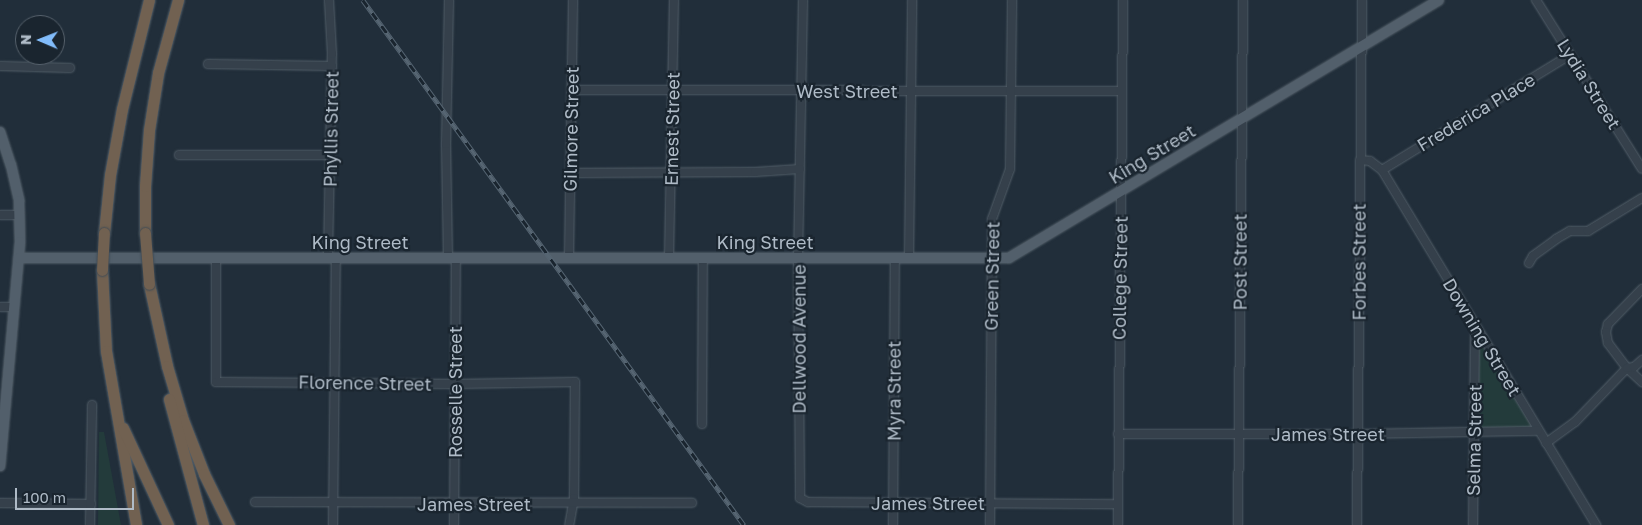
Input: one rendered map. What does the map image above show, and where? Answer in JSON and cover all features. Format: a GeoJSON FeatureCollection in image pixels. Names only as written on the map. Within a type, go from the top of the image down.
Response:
{"type":"FeatureCollection","features":[{"type":"Feature","properties":{"kind":"highway"},"geometry":{"type":"LineString","coordinates":[[136,525],[114,403],[106,343],[102,270],[108,190],[120,117],[135,48],[149,0]]}},
{"type":"Feature","properties":{"kind":"highway"},"geometry":{"type":"LineString","coordinates":[[178,0],[158,73],[149,130],[145,186],[145,233],[154,330],[164,377],[203,525]]}},
{"type":"Feature","properties":{"kind":"highway"},"geometry":{"type":"LineString","coordinates":[[149,284],[165,357],[183,420],[204,474],[229,525]]}},
{"type":"Feature","properties":{"kind":"highway"},"geometry":{"type":"LineString","coordinates":[[114,403],[140,467],[168,525]]}},
{"type":"Feature","properties":{"kind":"main road","name":"King Street"},"geometry":{"type":"LineString","coordinates":[[19,258],[1009,258],[1122,192],[1439,0]]}},
{"type":"Feature","properties":{"kind":"main road"},"geometry":{"type":"LineString","coordinates":[[0,132],[15,183],[20,215],[19,258],[0,466]]}},
{"type":"Feature","properties":{"kind":"street","name":"Phyllis Street"},"geometry":{"type":"LineString","coordinates":[[329,0],[332,66],[332,258],[336,383],[333,525]]}},
{"type":"Feature","properties":{"kind":"street","name":"Rosselle Street"},"geometry":{"type":"LineString","coordinates":[[449,0],[446,144],[452,258],[455,384],[454,525]]}},
{"type":"Feature","properties":{"kind":"street","name":"Gilmore Street"},"geometry":{"type":"LineString","coordinates":[[569,257],[572,0]]}},
{"type":"Feature","properties":{"kind":"street","name":"Ernest Street"},"geometry":{"type":"LineString","coordinates":[[669,258],[674,0]]}},
{"type":"Feature","properties":{"kind":"street","name":"Dellwood Avenue"},"geometry":{"type":"LineString","coordinates":[[800,498],[798,258],[803,0]]}},
{"type":"Feature","properties":{"kind":"street"},"geometry":{"type":"LineString","coordinates":[[909,258],[912,0]]}},
{"type":"Feature","properties":{"kind":"street","name":"Green Street"},"geometry":{"type":"LineString","coordinates":[[990,525],[992,219],[1010,169],[1012,0]]}},
{"type":"Feature","properties":{"kind":"street","name":"College Street"},"geometry":{"type":"LineString","coordinates":[[1118,525],[1123,0]]}},
{"type":"Feature","properties":{"kind":"street","name":"Post Street"},"geometry":{"type":"LineString","coordinates":[[1238,525],[1243,0]]}},
{"type":"Feature","properties":{"kind":"street","name":"Forbes Street"},"geometry":{"type":"LineString","coordinates":[[1357,525],[1362,0]]}},
{"type":"Feature","properties":{"kind":"street","name":"Lydia Street"},"geometry":{"type":"LineString","coordinates":[[1536,0],[1642,169]]}},
{"type":"Feature","properties":{"kind":"street","name":"Frederica Place"},"geometry":{"type":"LineString","coordinates":[[1382,170],[1570,55]]}},
{"type":"Feature","properties":{"kind":"street"},"geometry":{"type":"LineString","coordinates":[[208,64],[332,66]]}},
{"type":"Feature","properties":{"kind":"street"},"geometry":{"type":"LineString","coordinates":[[0,66],[70,68]]}},
{"type":"Feature","properties":{"kind":"street","name":"West Street"},"geometry":{"type":"LineString","coordinates":[[572,90],[1122,91]]}},
{"type":"Feature","properties":{"kind":"street"},"geometry":{"type":"LineString","coordinates":[[179,155],[331,155]]}},
{"type":"Feature","properties":{"kind":"street"},"geometry":{"type":"LineString","coordinates":[[1360,160],[1370,161],[1382,170]]}},
{"type":"Feature","properties":{"kind":"street"},"geometry":{"type":"LineString","coordinates":[[571,173],[755,172],[800,169]]}},
{"type":"Feature","properties":{"kind":"street","name":"Downing Street"},"geometry":{"type":"LineString","coordinates":[[1382,170],[1596,525]]}},
{"type":"Feature","properties":{"kind":"street"},"geometry":{"type":"LineString","coordinates":[[1529,263],[1533,256],[1556,239],[1570,231],[1588,231],[1642,198]]}},
{"type":"Feature","properties":{"kind":"street"},"geometry":{"type":"LineString","coordinates":[[0,215],[20,215]]}},
{"type":"Feature","properties":{"kind":"street","name":"Florence Street"},"geometry":{"type":"LineString","coordinates":[[216,258],[216,382],[455,384],[575,382],[574,498],[572,504]]}},
{"type":"Feature","properties":{"kind":"street"},"geometry":{"type":"LineString","coordinates":[[702,424],[703,258]]}},
{"type":"Feature","properties":{"kind":"street","name":"Myra Street"},"geometry":{"type":"LineString","coordinates":[[893,525],[895,258]]}},
{"type":"Feature","properties":{"kind":"street"},"geometry":{"type":"LineString","coordinates":[[1642,289],[1608,324],[1606,332],[1608,343],[1627,368],[1642,382]]}},
{"type":"Feature","properties":{"kind":"street"},"geometry":{"type":"LineString","coordinates":[[0,307],[15,307]]}},
{"type":"Feature","properties":{"kind":"street","name":"Selma Street"},"geometry":{"type":"LineString","coordinates":[[1473,525],[1475,326]]}},
{"type":"Feature","properties":{"kind":"street"},"geometry":{"type":"LineString","coordinates":[[1546,443],[1575,422],[1627,368],[1634,368],[1642,360]]}},
{"type":"Feature","properties":{"kind":"street"},"geometry":{"type":"LineString","coordinates":[[90,525],[92,406]]}},
{"type":"Feature","properties":{"kind":"street","name":"James Street"},"geometry":{"type":"LineString","coordinates":[[1118,434],[1239,435],[1538,431]]}},
{"type":"Feature","properties":{"kind":"street","name":"James Street"},"geometry":{"type":"LineString","coordinates":[[800,498],[808,502],[1118,504]]}},
{"type":"Feature","properties":{"kind":"street"},"geometry":{"type":"LineString","coordinates":[[0,502],[91,504]]}},
{"type":"Feature","properties":{"kind":"street","name":"James Street"},"geometry":{"type":"LineString","coordinates":[[255,502],[692,503]]}},
{"type":"Feature","properties":{"kind":"street"},"geometry":{"type":"LineString","coordinates":[[570,525],[572,504]]}},
{"type":"Feature","properties":{"kind":"green space"},"geometry":{"type":"Polygon","coordinates":[[[1481,344],[1532,427],[1478,428],[1479,345],[1481,344]]]}},
{"type":"Feature","properties":{"kind":"green space"},"geometry":{"type":"Polygon","coordinates":[[[99,432],[104,432],[121,525],[98,525],[99,432]]]}},
{"type":"Feature","properties":{"kind":"railway"},"geometry":{"type":"LineString","coordinates":[[363,0],[744,525]]}}]}
